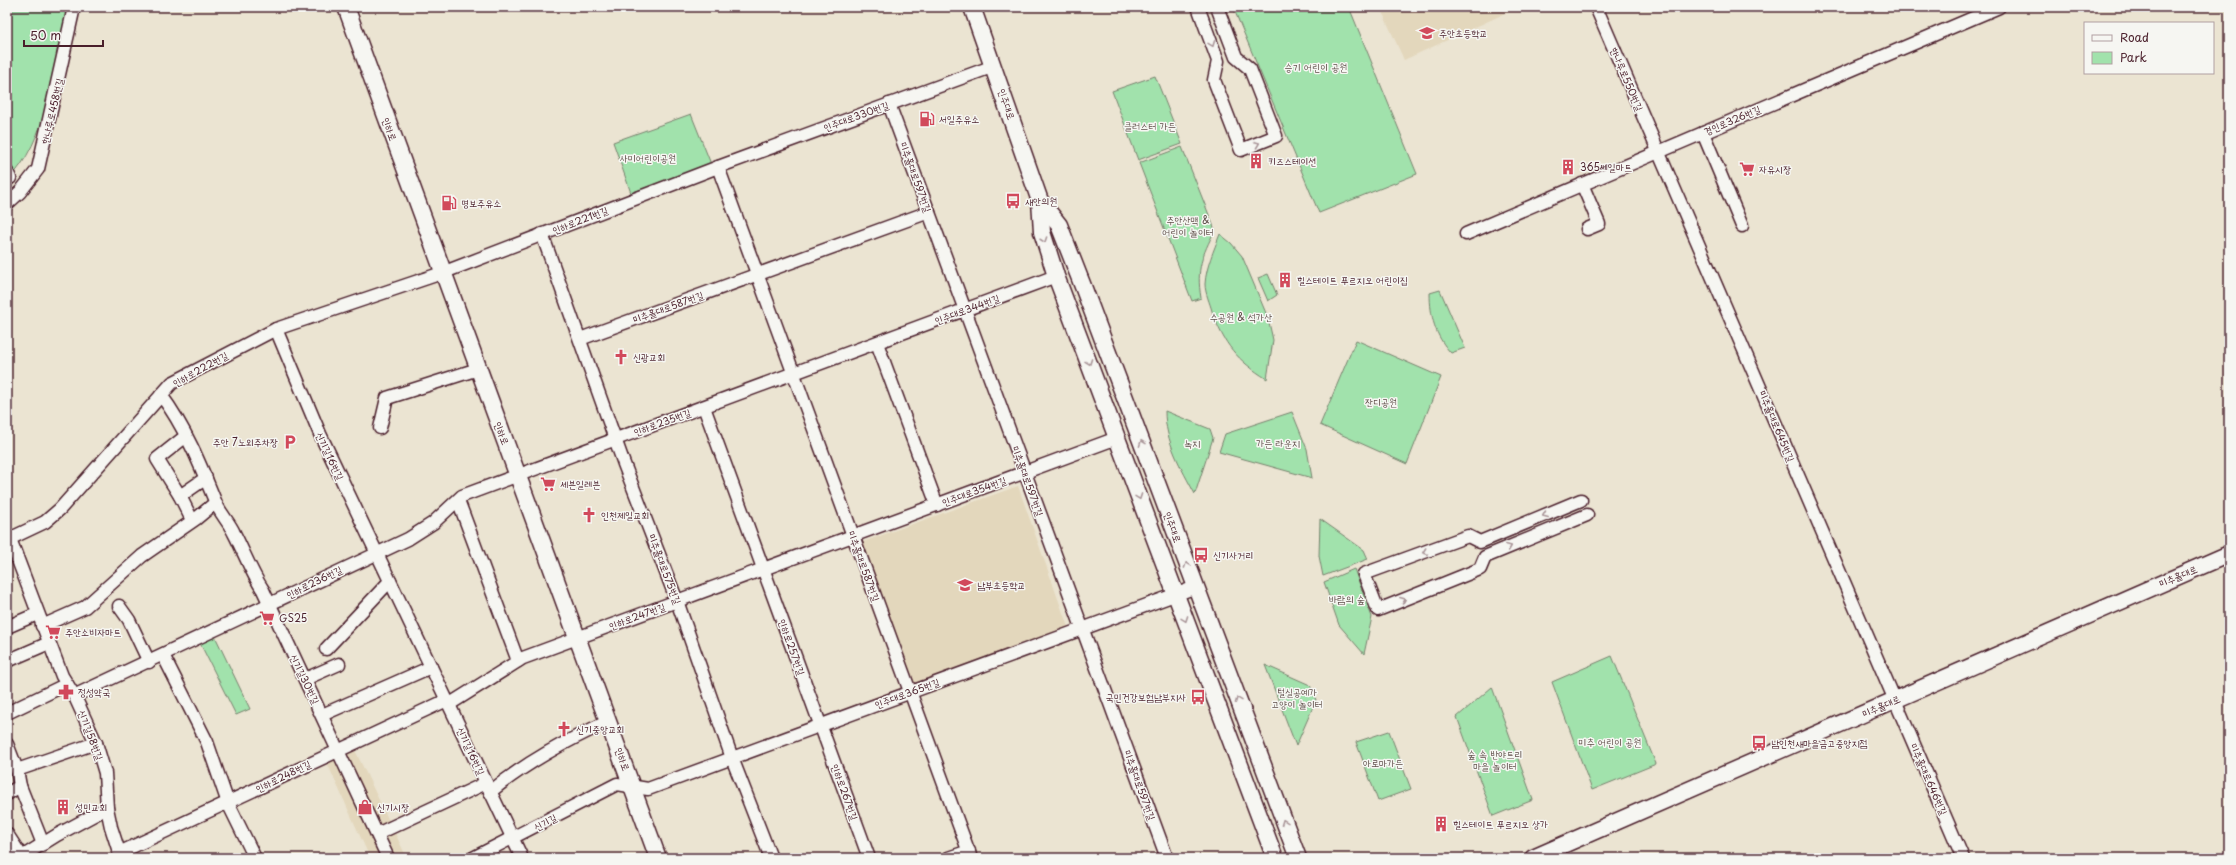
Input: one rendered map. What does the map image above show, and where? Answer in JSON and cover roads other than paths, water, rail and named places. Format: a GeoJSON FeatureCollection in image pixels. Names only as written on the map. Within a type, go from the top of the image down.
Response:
{"type":"FeatureCollection","features":[{"type":"Feature","properties":{"kind":"main road","name":"인하로"},"geometry":{"type":"LineString","coordinates":[[346,7],[478,368],[525,473],[578,638],[658,858]]}},
{"type":"Feature","properties":{"kind":"main road","name":"인주대로"},"geometry":{"type":"LineString","coordinates":[[972,7],[994,66],[1040,201],[1042,232],[1056,276],[1275,858]]}},
{"type":"Feature","properties":{"kind":"main road","name":"인주대로"},"geometry":{"type":"LineString","coordinates":[[1040,201],[1059,225],[1082,282],[1298,858]]}},
{"type":"Feature","properties":{"kind":"main road","name":"미추홀대로"},"geometry":{"type":"LineString","coordinates":[[1533,858],[2229,554]]}},
{"type":"Feature","properties":{"kind":"street","name":"한나루로458번길"},"geometry":{"type":"LineString","coordinates":[[7,204],[20,192],[38,168],[74,7]]}},
{"type":"Feature","properties":{"kind":"street"},"geometry":{"type":"LineString","coordinates":[[1198,7],[1218,61],[1214,80],[1241,150],[1276,136],[1250,69],[1236,57],[1217,7]]}},
{"type":"Feature","properties":{"kind":"street","name":"한나루로550번길"},"geometry":{"type":"LineString","coordinates":[[1596,7],[1658,152]]}},
{"type":"Feature","properties":{"kind":"street","name":"경인로326번길"},"geometry":{"type":"LineString","coordinates":[[1466,234],[1999,7]]}},
{"type":"Feature","properties":{"kind":"street","name":"인주대로330번길"},"geometry":{"type":"LineString","coordinates":[[718,167],[994,66]]}},
{"type":"Feature","properties":{"kind":"street","name":"미추홀대로597번길"},"geometry":{"type":"LineString","coordinates":[[889,104],[1167,858]]}},
{"type":"Feature","properties":{"kind":"street"},"geometry":{"type":"LineString","coordinates":[[1703,133],[1742,226]]}},
{"type":"Feature","properties":{"kind":"street","name":"미추홀대로645번길"},"geometry":{"type":"LineString","coordinates":[[1658,152],[1894,701]]}},
{"type":"Feature","properties":{"kind":"street","name":"인하로221번길"},"geometry":{"type":"LineString","coordinates":[[442,273],[718,167]]}},
{"type":"Feature","properties":{"kind":"street","name":"미추홀대로587번길"},"geometry":{"type":"LineString","coordinates":[[718,167],[970,854]]}},
{"type":"Feature","properties":{"kind":"street"},"geometry":{"type":"LineString","coordinates":[[1582,184],[1599,224],[1587,229]]}},
{"type":"Feature","properties":{"kind":"street","name":"미추홀대로587번길"},"geometry":{"type":"LineString","coordinates":[[580,339],[929,212]]}},
{"type":"Feature","properties":{"kind":"street","name":"미추홀대로575번길"},"geometry":{"type":"LineString","coordinates":[[542,234],[616,439],[677,601],[732,758],[771,858]]}},
{"type":"Feature","properties":{"kind":"street","name":"인하로222번길"},"geometry":{"type":"LineString","coordinates":[[8,539],[45,522],[60,509],[172,383],[276,329],[442,273]]}},
{"type":"Feature","properties":{"kind":"street","name":"인주대로344번길"},"geometry":{"type":"LineString","coordinates":[[793,374],[1056,276]]}},
{"type":"Feature","properties":{"kind":"street","name":"신기길16번길"},"geometry":{"type":"LineString","coordinates":[[276,329],[318,430],[522,858]]}},
{"type":"Feature","properties":{"kind":"street"},"geometry":{"type":"LineString","coordinates":[[877,342],[937,505]]}},
{"type":"Feature","properties":{"kind":"street"},"geometry":{"type":"LineString","coordinates":[[380,428],[387,398],[478,368]]}},
{"type":"Feature","properties":{"kind":"street","name":"인하로235번길"},"geometry":{"type":"LineString","coordinates":[[503,481],[793,374]]}},
{"type":"Feature","properties":{"kind":"street","name":"신기길30번길"},"geometry":{"type":"LineString","coordinates":[[161,395],[176,415],[206,478],[215,503],[235,533],[252,573],[269,604],[339,750],[388,858]]}},
{"type":"Feature","properties":{"kind":"street"},"geometry":{"type":"LineString","coordinates":[[704,406],[763,569]]}},
{"type":"Feature","properties":{"kind":"street"},"geometry":{"type":"LineString","coordinates":[[186,436],[157,459],[180,496],[192,520]]}},
{"type":"Feature","properties":{"kind":"street","name":"인주대로354번길"},"geometry":{"type":"LineString","coordinates":[[853,536],[1118,438]]}},
{"type":"Feature","properties":{"kind":"street"},"geometry":{"type":"LineString","coordinates":[[180,496],[206,478]]}},
{"type":"Feature","properties":{"kind":"street","name":"인하로236번길"},"geometry":{"type":"LineString","coordinates":[[76,697],[78,694],[149,662],[408,539],[433,523],[458,500],[503,481]]}},
{"type":"Feature","properties":{"kind":"street"},"geometry":{"type":"LineString","coordinates":[[458,500],[518,661]]}},
{"type":"Feature","properties":{"kind":"street"},"geometry":{"type":"LineString","coordinates":[[1581,500],[1480,542],[1468,536],[1364,574],[1378,610],[1480,569],[1485,557],[1588,515]]}},
{"type":"Feature","properties":{"kind":"street"},"geometry":{"type":"LineString","coordinates":[[42,626],[85,607],[142,556],[197,518],[215,503]]}},
{"type":"Feature","properties":{"kind":"street","name":"인하로247번길"},"geometry":{"type":"LineString","coordinates":[[578,638],[853,536]]}},
{"type":"Feature","properties":{"kind":"street","name":"신기길58번길"},"geometry":{"type":"LineString","coordinates":[[8,539],[30,589],[37,614],[62,676],[76,697],[96,743],[105,773],[107,808],[120,856]]}},
{"type":"Feature","properties":{"kind":"street","name":"인하로257번길"},"geometry":{"type":"LineString","coordinates":[[763,569],[820,725]]}},
{"type":"Feature","properties":{"kind":"street"},"geometry":{"type":"LineString","coordinates":[[326,649],[390,581]]}},
{"type":"Feature","properties":{"kind":"street","name":"인주대로365번길"},"geometry":{"type":"LineString","coordinates":[[617,784],[648,789],[1196,587]]}},
{"type":"Feature","properties":{"kind":"street"},"geometry":{"type":"LineString","coordinates":[[119,606],[129,620],[149,662]]}},
{"type":"Feature","properties":{"kind":"street"},"geometry":{"type":"LineString","coordinates":[[7,628],[37,614]]}},
{"type":"Feature","properties":{"kind":"street","name":"인하로248번길"},"geometry":{"type":"LineString","coordinates":[[120,856],[339,750],[447,702],[453,702],[523,658],[578,638]]}},
{"type":"Feature","properties":{"kind":"street"},"geometry":{"type":"LineString","coordinates":[[12,659],[49,643]]}},
{"type":"Feature","properties":{"kind":"street"},"geometry":{"type":"LineString","coordinates":[[163,655],[207,742],[228,803],[255,858]]}},
{"type":"Feature","properties":{"kind":"street"},"geometry":{"type":"LineString","coordinates":[[305,679],[339,664]]}},
{"type":"Feature","properties":{"kind":"street"},"geometry":{"type":"LineString","coordinates":[[322,715],[431,667]]}},
{"type":"Feature","properties":{"kind":"street"},"geometry":{"type":"LineString","coordinates":[[7,713],[67,684]]}},
{"type":"Feature","properties":{"kind":"street","name":"미추홀대로646번길"},"geometry":{"type":"LineString","coordinates":[[1894,701],[1963,858]]}},
{"type":"Feature","properties":{"kind":"street"},"geometry":{"type":"LineString","coordinates":[[377,834],[488,787],[563,742],[609,721]]}},
{"type":"Feature","properties":{"kind":"street","name":"인하로267번길"},"geometry":{"type":"LineString","coordinates":[[820,725],[869,858]]}},
{"type":"Feature","properties":{"kind":"street"},"geometry":{"type":"LineString","coordinates":[[18,770],[96,743]]}},
{"type":"Feature","properties":{"kind":"street"},"geometry":{"type":"LineString","coordinates":[[7,744],[18,770],[20,786],[43,844]]}},
{"type":"Feature","properties":{"kind":"street","name":"신기길"},"geometry":{"type":"LineString","coordinates":[[473,858],[513,839],[617,784]]}},
{"type":"Feature","properties":{"kind":"street"},"geometry":{"type":"LineString","coordinates":[[7,794],[20,786]]}},
{"type":"Feature","properties":{"kind":"street"},"geometry":{"type":"LineString","coordinates":[[7,834],[21,858],[107,808]]}},
{"type":"Feature","properties":{"kind":"street"},"geometry":{"type":"LineString","coordinates":[[948,858],[970,854]]}},
{"type":"Feature","properties":{"kind":"place","name":"주안초등학교"},"geometry":{"type":"Point","coordinates":[1427,33]}},
{"type":"Feature","properties":{"kind":"place","name":"서일주유소"},"geometry":{"type":"Point","coordinates":[927,119]}},
{"type":"Feature","properties":{"kind":"place","name":"키즈스테이션"},"geometry":{"type":"Point","coordinates":[1256,161]}},
{"type":"Feature","properties":{"kind":"place","name":"365쎄일마트"},"geometry":{"type":"Point","coordinates":[1568,167]}},
{"type":"Feature","properties":{"kind":"place","name":"자유시장"},"geometry":{"type":"Point","coordinates":[1747,169]}},
{"type":"Feature","properties":{"kind":"place","name":"새안의원"},"geometry":{"type":"Point","coordinates":[1013,201]}},
{"type":"Feature","properties":{"kind":"place","name":"명보주유소"},"geometry":{"type":"Point","coordinates":[449,203]}},
{"type":"Feature","properties":{"kind":"place","name":"힐스테이트 푸르지오 어린이집"},"geometry":{"type":"Point","coordinates":[1285,280]}},
{"type":"Feature","properties":{"kind":"place","name":"신광교회"},"geometry":{"type":"Point","coordinates":[621,357]}},
{"type":"Feature","properties":{"kind":"place","name":"주안 7노외주차장"},"geometry":{"type":"Point","coordinates":[290,442]}},
{"type":"Feature","properties":{"kind":"place","name":"세븐일레븐"},"geometry":{"type":"Point","coordinates":[548,484]}},
{"type":"Feature","properties":{"kind":"place","name":"인천제일교회"},"geometry":{"type":"Point","coordinates":[589,515]}},
{"type":"Feature","properties":{"kind":"place","name":"신기사거리"},"geometry":{"type":"Point","coordinates":[1201,555]}},
{"type":"Feature","properties":{"kind":"place","name":"남부초등학교"},"geometry":{"type":"Point","coordinates":[965,585]}},
{"type":"Feature","properties":{"kind":"place","name":"GS25"},"geometry":{"type":"Point","coordinates":[267,618]}},
{"type":"Feature","properties":{"kind":"place","name":"주안소비자마트"},"geometry":{"type":"Point","coordinates":[53,632]}},
{"type":"Feature","properties":{"kind":"place","name":"정성약국"},"geometry":{"type":"Point","coordinates":[66,692]}},
{"type":"Feature","properties":{"kind":"place","name":"국민건강보험남부지사"},"geometry":{"type":"Point","coordinates":[1198,697]}},
{"type":"Feature","properties":{"kind":"place","name":"신기중앙교회"},"geometry":{"type":"Point","coordinates":[564,729]}},
{"type":"Feature","properties":{"kind":"place","name":"남인천새마을금고중앙지점"},"geometry":{"type":"Point","coordinates":[1759,743]}},
{"type":"Feature","properties":{"kind":"place","name":"성민교회"},"geometry":{"type":"Point","coordinates":[63,807]}},
{"type":"Feature","properties":{"kind":"place","name":"신기시장"},"geometry":{"type":"Point","coordinates":[365,807]}},
{"type":"Feature","properties":{"kind":"place","name":"힐스테이트 푸르지오 상가"},"geometry":{"type":"Point","coordinates":[1441,824]}},
{"type":"Feature","properties":{"kind":"park label","name":"승기 어린이 공원"},"geometry":{"type":"Point","coordinates":[1316,67]}},
{"type":"Feature","properties":{"kind":"park label","name":"클러스터 가든"},"geometry":{"type":"Point","coordinates":[1150,126]}},
{"type":"Feature","properties":{"kind":"park label","name":"사미어린이공원"},"geometry":{"type":"Point","coordinates":[648,158]}},
{"type":"Feature","properties":{"kind":"park label","name":"주안산맥 & 어린이 놀이터"},"geometry":{"type":"Point","coordinates":[1188,226]}},
{"type":"Feature","properties":{"kind":"park label","name":"수공원 & 석가산"},"geometry":{"type":"Point","coordinates":[1241,317]}},
{"type":"Feature","properties":{"kind":"park label","name":"잔디공원"},"geometry":{"type":"Point","coordinates":[1381,402]}},
{"type":"Feature","properties":{"kind":"park label","name":"녹지"},"geometry":{"type":"Point","coordinates":[1192,443]}},
{"type":"Feature","properties":{"kind":"park label","name":"가든 라운지"},"geometry":{"type":"Point","coordinates":[1278,443]}},
{"type":"Feature","properties":{"kind":"park label","name":"바람의 숲"},"geometry":{"type":"Point","coordinates":[1347,599]}},
{"type":"Feature","properties":{"kind":"park label","name":"털실공예가 고양이 놀이터"},"geometry":{"type":"Point","coordinates":[1297,698]}},
{"type":"Feature","properties":{"kind":"park label","name":"미추 어린이 공원"},"geometry":{"type":"Point","coordinates":[1610,742]}},
{"type":"Feature","properties":{"kind":"park label","name":"숲 속 반야트리 마을 놀이터"},"geometry":{"type":"Point","coordinates":[1495,760]}},
{"type":"Feature","properties":{"kind":"park label","name":"아로마가든"},"geometry":{"type":"Point","coordinates":[1383,763]}}]}
